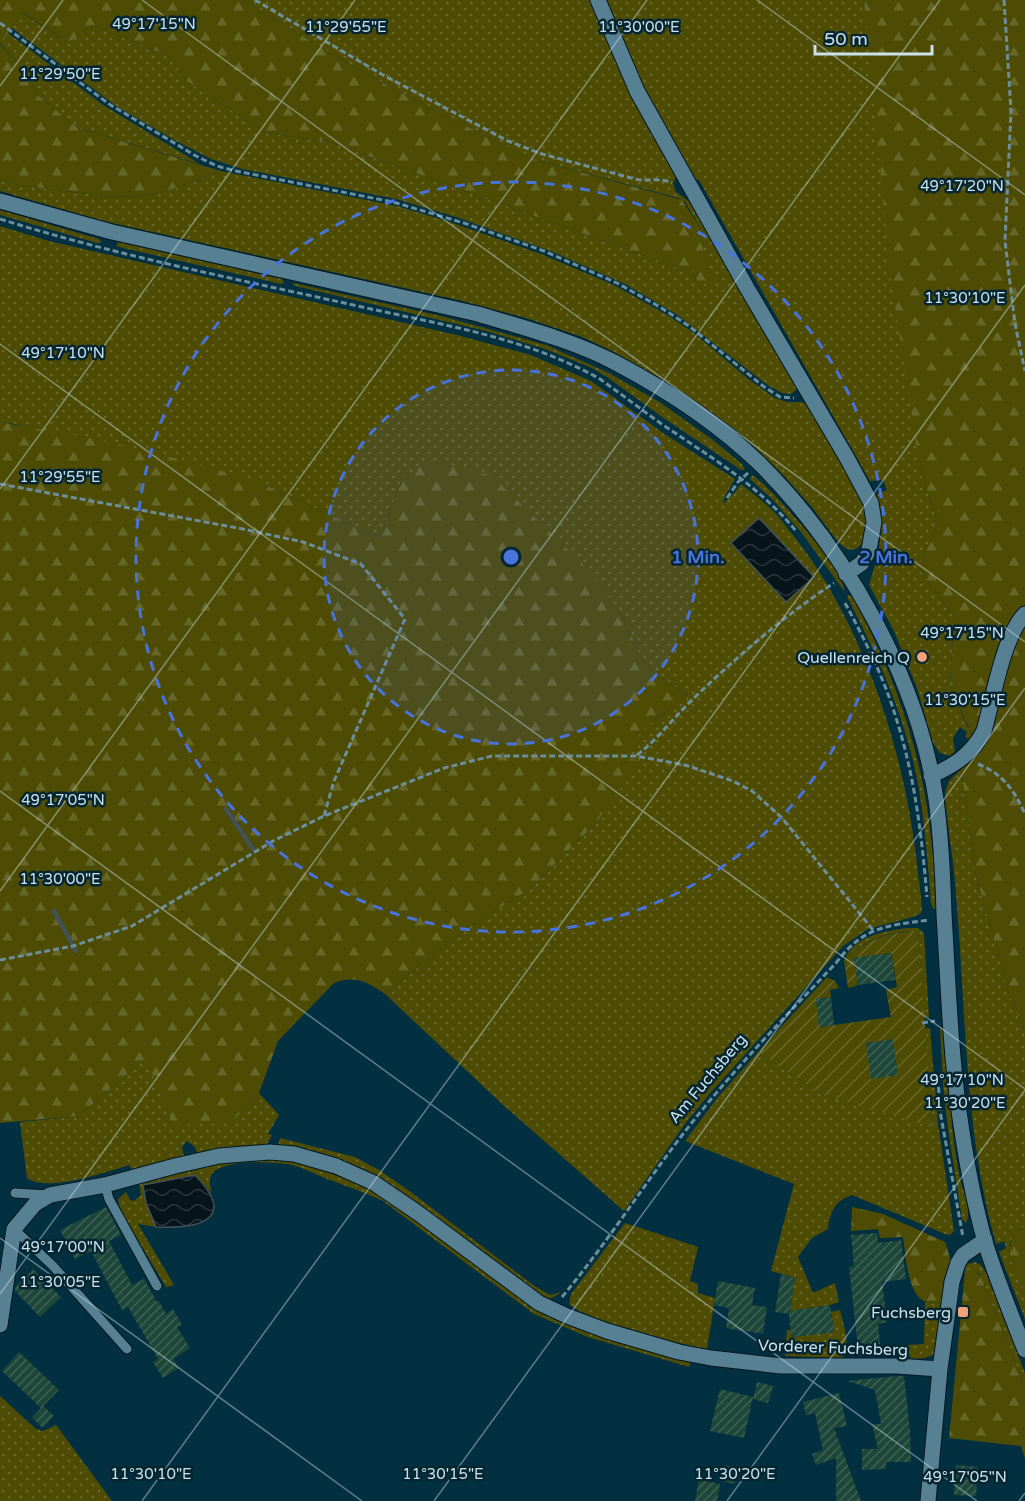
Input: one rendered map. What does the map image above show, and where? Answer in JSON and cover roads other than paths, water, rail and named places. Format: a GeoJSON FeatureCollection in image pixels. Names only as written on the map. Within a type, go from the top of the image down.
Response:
{"type":"FeatureCollection","features":[{"type":"Feature","properties":{"kind":"street"},"geometry":{"type":"LineString","coordinates":[[598,0],[636,91],[871,503],[874,513],[874,531],[869,550],[862,562],[840,578]]}},
{"type":"Feature","properties":{"kind":"street"},"geometry":{"type":"LineString","coordinates":[[0,201],[112,232],[478,314],[539,332],[605,358],[656,386],[721,431],[759,463],[795,501],[840,578],[866,606],[896,667],[910,702],[932,776],[942,858],[951,1019],[959,1108],[969,1172],[985,1240],[1025,1350]]}},
{"type":"Feature","properties":{"kind":"street"},"geometry":{"type":"LineString","coordinates":[[932,776],[958,762],[975,748],[984,731],[1010,639],[1018,622],[1025,614]]}},
{"type":"Feature","properties":{"kind":"street","name":"Vorderer Fuchsberg"},"geometry":{"type":"LineString","coordinates":[[50,1196],[105,1185],[219,1156],[270,1152],[294,1154],[354,1172],[374,1183],[418,1212],[524,1292],[552,1310],[607,1331],[655,1346],[711,1358],[781,1366],[897,1366],[940,1369]]}},
{"type":"Feature","properties":{"kind":"street"},"geometry":{"type":"LineString","coordinates":[[0,1325],[14,1229],[35,1204],[50,1196]]}},
{"type":"Feature","properties":{"kind":"street"},"geometry":{"type":"LineString","coordinates":[[928,1501],[940,1369],[956,1268],[965,1252],[985,1240]]}},
{"type":"Feature","properties":{"kind":"lane"},"geometry":{"type":"LineString","coordinates":[[105,1185],[109,1199],[157,1287]]}},
{"type":"Feature","properties":{"kind":"lane"},"geometry":{"type":"LineString","coordinates":[[15,1193],[50,1196]]}},
{"type":"Feature","properties":{"kind":"lane"},"geometry":{"type":"LineString","coordinates":[[14,1229],[53,1266],[127,1349]]}},
{"type":"Feature","properties":{"kind":"water"},"geometry":{"type":"Polygon","coordinates":[[[759,518],[814,577],[786,602],[731,543],[759,518]]]}},
{"type":"Feature","properties":{"kind":"water"},"geometry":{"type":"Polygon","coordinates":[[[195,1175],[208,1190],[213,1202],[213,1212],[208,1219],[186,1226],[156,1227],[146,1203],[143,1185],[195,1175]]]}},
{"type":"Feature","properties":{"kind":"waterway"},"geometry":{"type":"LineString","coordinates":[[226,809],[253,849]]}},
{"type":"Feature","properties":{"kind":"waterway"},"geometry":{"type":"LineString","coordinates":[[54,911],[76,951]]}},
{"type":"Feature","properties":{"kind":"place","name":"Quellenreich Q"},"geometry":{"type":"Point","coordinates":[922,657]}},
{"type":"Feature","properties":{"kind":"place","name":"Fuchsberg"},"geometry":{"type":"Point","coordinates":[963,1312]}}]}
